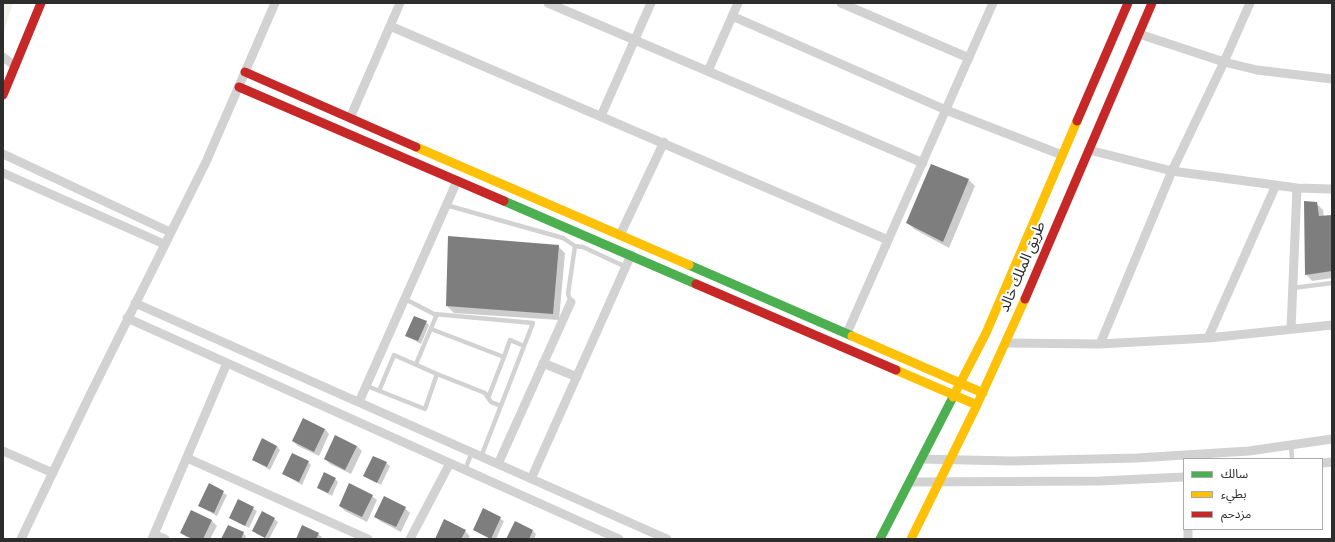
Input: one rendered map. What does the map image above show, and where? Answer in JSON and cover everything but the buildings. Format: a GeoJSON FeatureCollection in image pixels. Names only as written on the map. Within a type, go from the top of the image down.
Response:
{"type":"FeatureCollection","features":[{"type":"Feature","properties":{"kind":"street"},"geometry":{"type":"LineString","coordinates":[[3,95],[41,3]]}},
{"type":"Feature","properties":{"kind":"street"},"geometry":{"type":"LineString","coordinates":[[23,539],[127,318],[206,162],[275,3]]}},
{"type":"Feature","properties":{"kind":"street"},"geometry":{"type":"LineString","coordinates":[[350,118],[400,3]]}},
{"type":"Feature","properties":{"kind":"street"},"geometry":{"type":"LineString","coordinates":[[548,3],[923,162]]}},
{"type":"Feature","properties":{"kind":"street"},"geometry":{"type":"LineString","coordinates":[[601,116],[651,3]]}},
{"type":"Feature","properties":{"kind":"street"},"geometry":{"type":"LineString","coordinates":[[708,71],[738,3]]}},
{"type":"Feature","properties":{"kind":"street"},"geometry":{"type":"LineString","coordinates":[[841,3],[969,58]]}},
{"type":"Feature","properties":{"kind":"street"},"geometry":{"type":"LineString","coordinates":[[848,333],[993,3]]}},
{"type":"Feature","properties":{"kind":"street"},"geometry":{"type":"LineString","coordinates":[[880,539],[986,333],[1128,3]]}},
{"type":"Feature","properties":{"kind":"street","name":"طريق الملك خالد"},"geometry":{"type":"LineString","coordinates":[[911,539],[953,458],[1006,343],[1152,3]]}},
{"type":"Feature","properties":{"kind":"street"},"geometry":{"type":"LineString","coordinates":[[1100,344],[1172,171],[1224,62],[1250,3]]}},
{"type":"Feature","properties":{"kind":"street"},"geometry":{"type":"LineString","coordinates":[[732,16],[946,110],[1062,155]]}},
{"type":"Feature","properties":{"kind":"street"},"geometry":{"type":"LineString","coordinates":[[390,26],[664,142],[888,240]]}},
{"type":"Feature","properties":{"kind":"street"},"geometry":{"type":"LineString","coordinates":[[1139,34],[1224,62],[1257,70],[1332,78]]}},
{"type":"Feature","properties":{"kind":"street"},"geometry":{"type":"LineString","coordinates":[[3,57],[15,66]]}},
{"type":"Feature","properties":{"kind":"street"},"geometry":{"type":"LineString","coordinates":[[245,72],[983,392]]}},
{"type":"Feature","properties":{"kind":"street"},"geometry":{"type":"LineString","coordinates":[[239,86],[977,405]]}},
{"type":"Feature","properties":{"kind":"street"},"geometry":{"type":"LineString","coordinates":[[620,235],[664,142]]}},
{"type":"Feature","properties":{"kind":"street"},"geometry":{"type":"LineString","coordinates":[[1089,150],[1172,171],[1297,188],[1332,189]]}},
{"type":"Feature","properties":{"kind":"street"},"geometry":{"type":"LineString","coordinates":[[3,154],[170,232]]}},
{"type":"Feature","properties":{"kind":"street"},"geometry":{"type":"LineString","coordinates":[[3,174],[164,244]]}},
{"type":"Feature","properties":{"kind":"street"},"geometry":{"type":"LineString","coordinates":[[359,402],[457,181]]}},
{"type":"Feature","properties":{"kind":"street"},"geometry":{"type":"LineString","coordinates":[[1208,338],[1276,185]]}},
{"type":"Feature","properties":{"kind":"street"},"geometry":{"type":"LineString","coordinates":[[1291,329],[1297,188]]}},
{"type":"Feature","properties":{"kind":"street"},"geometry":{"type":"LineString","coordinates":[[531,479],[631,255]]}},
{"type":"Feature","properties":{"kind":"street"},"geometry":{"type":"LineString","coordinates":[[498,464],[571,302]]}},
{"type":"Feature","properties":{"kind":"street"},"geometry":{"type":"LineString","coordinates":[[135,303],[667,539]]}},
{"type":"Feature","properties":{"kind":"street"},"geometry":{"type":"LineString","coordinates":[[127,318],[619,539]]}},
{"type":"Feature","properties":{"kind":"street"},"geometry":{"type":"LineString","coordinates":[[1006,343],[1100,344],[1208,338],[1332,325]]}},
{"type":"Feature","properties":{"kind":"street"},"geometry":{"type":"LineString","coordinates":[[165,539],[153,536],[227,363]]}},
{"type":"Feature","properties":{"kind":"street"},"geometry":{"type":"LineString","coordinates":[[543,363],[577,377]]}},
{"type":"Feature","properties":{"kind":"street"},"geometry":{"type":"LineString","coordinates":[[922,459],[953,458],[1011,461],[1137,458],[1249,451],[1332,439]]}},
{"type":"Feature","properties":{"kind":"street"},"geometry":{"type":"LineString","coordinates":[[3,451],[53,473]]}},
{"type":"Feature","properties":{"kind":"street"},"geometry":{"type":"LineString","coordinates":[[187,458],[368,539]]}},
{"type":"Feature","properties":{"kind":"street"},"geometry":{"type":"LineString","coordinates":[[410,539],[450,463]]}},
{"type":"Feature","properties":{"kind":"street"},"geometry":{"type":"LineString","coordinates":[[910,482],[1100,481],[1183,477]]}},
{"type":"Feature","properties":{"kind":"lane"},"geometry":{"type":"LineString","coordinates":[[530,212],[536,198]]}},
{"type":"Feature","properties":{"kind":"lane"},"geometry":{"type":"LineString","coordinates":[[446,205],[563,238],[575,246],[583,247],[626,266]]}},
{"type":"Feature","properties":{"kind":"lane"},"geometry":{"type":"LineString","coordinates":[[571,302],[568,294],[575,246]]}},
{"type":"Feature","properties":{"kind":"lane"},"geometry":{"type":"LineString","coordinates":[[1293,288],[1332,283]]}},
{"type":"Feature","properties":{"kind":"lane"},"geometry":{"type":"LineString","coordinates":[[405,298],[437,314],[533,323],[481,457]]}},
{"type":"Feature","properties":{"kind":"lane"},"geometry":{"type":"LineString","coordinates":[[416,364],[437,314]]}},
{"type":"Feature","properties":{"kind":"lane"},"geometry":{"type":"LineString","coordinates":[[431,329],[504,357]]}},
{"type":"Feature","properties":{"kind":"lane"},"geometry":{"type":"LineString","coordinates":[[488,398],[510,340],[524,346]]}},
{"type":"Feature","properties":{"kind":"lane"},"geometry":{"type":"LineString","coordinates":[[379,391],[394,355],[485,393],[491,402],[501,406]]}},
{"type":"Feature","properties":{"kind":"lane"},"geometry":{"type":"LineString","coordinates":[[367,386],[424,409],[437,374]]}},
{"type":"Feature","properties":{"kind":"lane"},"geometry":{"type":"LineString","coordinates":[[1291,445],[1292,458]]}},
{"type":"Feature","properties":{"kind":"lane"},"geometry":{"type":"LineString","coordinates":[[465,470],[472,452]]}},
{"type":"Feature","properties":{"kind":"shaded area"},"geometry":{"type":"Polygon","coordinates":[[[3,3],[13,3],[3,35],[3,3]]]}},
{"type":"Feature","properties":{"kind":"traffic: fast"},"geometry":{"type":"LineString","coordinates":[[504,201],[696,284]]}},
{"type":"Feature","properties":{"kind":"traffic: fast"},"geometry":{"type":"LineString","coordinates":[[689,265],[852,336]]}},
{"type":"Feature","properties":{"kind":"traffic: fast"},"geometry":{"type":"LineString","coordinates":[[880,539],[953,397]]}},
{"type":"Feature","properties":{"kind":"traffic: slow"},"geometry":{"type":"LineString","coordinates":[[953,397],[986,333],[1077,121]]}},
{"type":"Feature","properties":{"kind":"traffic: slow"},"geometry":{"type":"LineString","coordinates":[[416,147],[689,265]]}},
{"type":"Feature","properties":{"kind":"traffic: slow"},"geometry":{"type":"LineString","coordinates":[[911,539],[976,407],[1025,299]]}},
{"type":"Feature","properties":{"kind":"traffic: slow"},"geometry":{"type":"LineString","coordinates":[[852,336],[983,393]]}},
{"type":"Feature","properties":{"kind":"traffic: slow"},"geometry":{"type":"LineString","coordinates":[[896,370],[977,405]]}},
{"type":"Feature","properties":{"kind":"traffic: jam"},"geometry":{"type":"LineString","coordinates":[[3,95],[41,3]]}},
{"type":"Feature","properties":{"kind":"traffic: jam"},"geometry":{"type":"LineString","coordinates":[[1077,121],[1128,3]]}},
{"type":"Feature","properties":{"kind":"traffic: jam"},"geometry":{"type":"LineString","coordinates":[[1025,299],[1152,3]]}},
{"type":"Feature","properties":{"kind":"traffic: jam"},"geometry":{"type":"LineString","coordinates":[[245,72],[416,147]]}},
{"type":"Feature","properties":{"kind":"traffic: jam"},"geometry":{"type":"LineString","coordinates":[[239,87],[504,201]]}},
{"type":"Feature","properties":{"kind":"traffic: jam"},"geometry":{"type":"LineString","coordinates":[[696,284],[896,370]]}}]}
